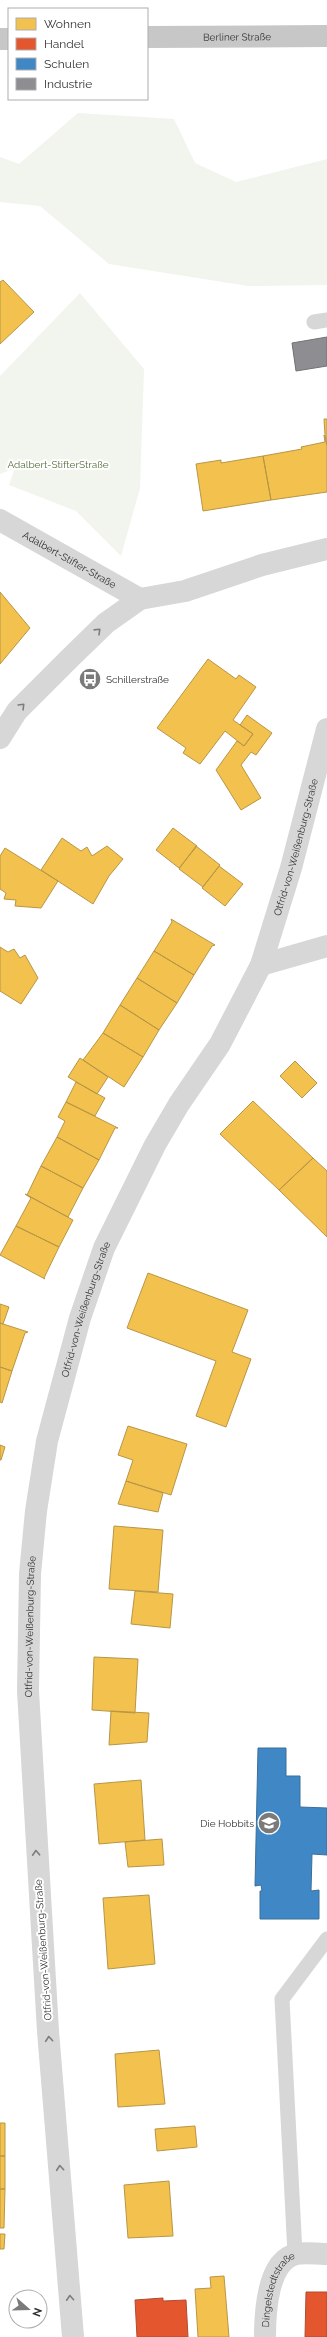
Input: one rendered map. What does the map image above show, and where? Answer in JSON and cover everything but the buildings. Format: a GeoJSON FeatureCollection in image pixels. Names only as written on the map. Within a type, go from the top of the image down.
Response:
{"type":"FeatureCollection","features":[{"type":"Feature","properties":{"kind":"highway","name":"Berliner Straße"},"geometry":{"type":"LineString","coordinates":[[148,37],[327,36]]}},
{"type":"Feature","properties":{"kind":"street","name":"Adalbert-Stifter-Straße"},"geometry":{"type":"LineString","coordinates":[[0,520],[140,599]]}},
{"type":"Feature","properties":{"kind":"street"},"geometry":{"type":"LineString","coordinates":[[0,738],[17,711],[70,658],[106,624],[140,599],[185,591],[262,565],[327,550]]}},
{"type":"Feature","properties":{"kind":"street","name":"Otfrid-von-Weißenburg-Straße"},"geometry":{"type":"LineString","coordinates":[[72,2337],[48,2031],[28,1699],[30,1574],[36,1511],[47,1441],[63,1376],[80,1318],[104,1248],[155,1145],[178,1104],[220,1044],[261,965],[291,868],[327,729]]}},
{"type":"Feature","properties":{"kind":"street"},"geometry":{"type":"LineString","coordinates":[[261,965],[327,946]]}},
{"type":"Feature","properties":{"kind":"street","name":"Dingelstedtstraße"},"geometry":{"type":"LineString","coordinates":[[265,2337],[265,2316],[270,2286],[281,2264],[295,2254],[327,2254]]}},
{"type":"Feature","properties":{"kind":"lane"},"geometry":{"type":"LineString","coordinates":[[295,2254],[282,1999],[327,1939]]}},
{"type":"Feature","properties":{"kind":"green space"},"geometry":{"type":"Polygon","coordinates":[[[78,113],[174,119],[195,163],[236,182],[327,159],[327,285],[248,286],[109,264],[40,206],[0,202],[0,157],[19,164],[78,113]]]}},
{"type":"Feature","properties":{"kind":"green space","name":"Adalbert-StifterStraße"},"geometry":{"type":"Polygon","coordinates":[[[80,293],[144,369],[140,488],[121,556],[76,511],[9,485],[15,468],[0,474],[0,376],[80,293]]]}},
{"type":"Feature","properties":{"kind":"place","name":"Schillerstraße"},"geometry":{"type":"Point","coordinates":[90,679]}},
{"type":"Feature","properties":{"kind":"place","name":"Die Hobbits"},"geometry":{"type":"Point","coordinates":[269,1823]}}]}
